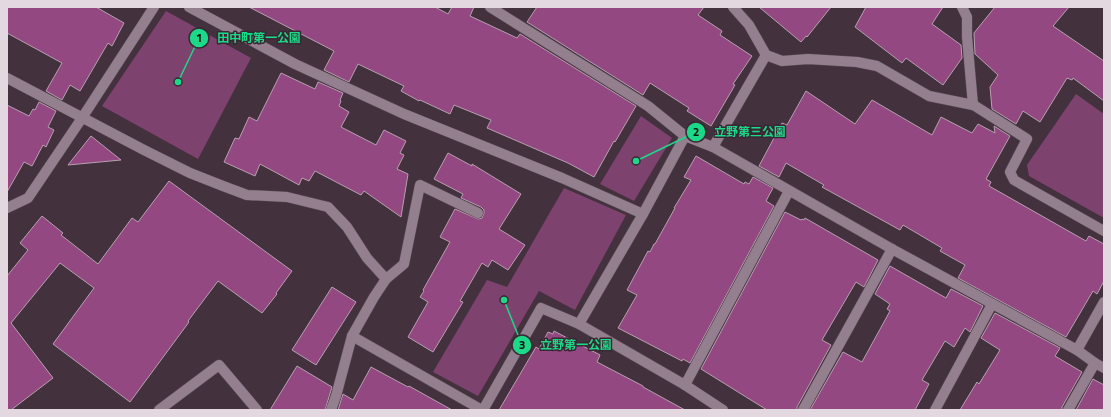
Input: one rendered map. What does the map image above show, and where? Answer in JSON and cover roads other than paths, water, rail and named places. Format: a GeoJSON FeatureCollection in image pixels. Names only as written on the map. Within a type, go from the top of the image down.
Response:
{"type":"FeatureCollection","features":[{"type":"Feature","properties":{"kind":"street"},"geometry":{"type":"LineString","coordinates":[[7,208],[28,198],[154,7]]}},
{"type":"Feature","properties":{"kind":"street"},"geometry":{"type":"LineString","coordinates":[[189,7],[295,64],[404,114],[562,178],[643,214]]}},
{"type":"Feature","properties":{"kind":"street"},"geometry":{"type":"LineString","coordinates":[[490,7],[648,106],[685,136],[713,147],[892,249],[1077,350],[1100,365],[1068,410]]}},
{"type":"Feature","properties":{"kind":"street"},"geometry":{"type":"LineString","coordinates":[[733,7],[748,25],[766,55],[782,61],[808,59],[857,62],[877,66],[929,96],[973,105],[972,104],[1027,139],[1010,172],[1014,180],[1104,231]]}},
{"type":"Feature","properties":{"kind":"street"},"geometry":{"type":"LineString","coordinates":[[962,7],[967,17],[967,37],[973,105]]}},
{"type":"Feature","properties":{"kind":"street"},"geometry":{"type":"LineString","coordinates":[[713,147],[766,55]]}},
{"type":"Feature","properties":{"kind":"street"},"geometry":{"type":"LineString","coordinates":[[7,78],[190,173],[247,195],[286,197],[328,207],[347,227],[367,258],[386,279]]}},
{"type":"Feature","properties":{"kind":"street"},"geometry":{"type":"LineString","coordinates":[[579,324],[643,214],[685,136]]}},
{"type":"Feature","properties":{"kind":"street"},"geometry":{"type":"LineString","coordinates":[[331,410],[352,336],[386,279],[404,264],[420,185],[478,213]]}},
{"type":"Feature","properties":{"kind":"street"},"geometry":{"type":"LineString","coordinates":[[685,384],[789,191]]}},
{"type":"Feature","properties":{"kind":"street"},"geometry":{"type":"LineString","coordinates":[[803,410],[892,249]]}},
{"type":"Feature","properties":{"kind":"street"},"geometry":{"type":"LineString","coordinates":[[1077,350],[1104,302]]}},
{"type":"Feature","properties":{"kind":"street"},"geometry":{"type":"LineString","coordinates":[[935,410],[992,304]]}},
{"type":"Feature","properties":{"kind":"street"},"geometry":{"type":"LineString","coordinates":[[352,336],[482,410],[541,308],[579,324],[685,384],[723,410]]}},
{"type":"Feature","properties":{"kind":"street"},"geometry":{"type":"LineString","coordinates":[[159,410],[219,364],[257,410]]}},
{"type":"Feature","properties":{"kind":"place","name":"田中町第一公園"},"geometry":{"type":"Point","coordinates":[178,82]}},
{"type":"Feature","properties":{"kind":"place","name":"立野第三公園"},"geometry":{"type":"Point","coordinates":[636,161]}},
{"type":"Feature","properties":{"kind":"place","name":"立野第一公園"},"geometry":{"type":"Point","coordinates":[504,300]}}]}
